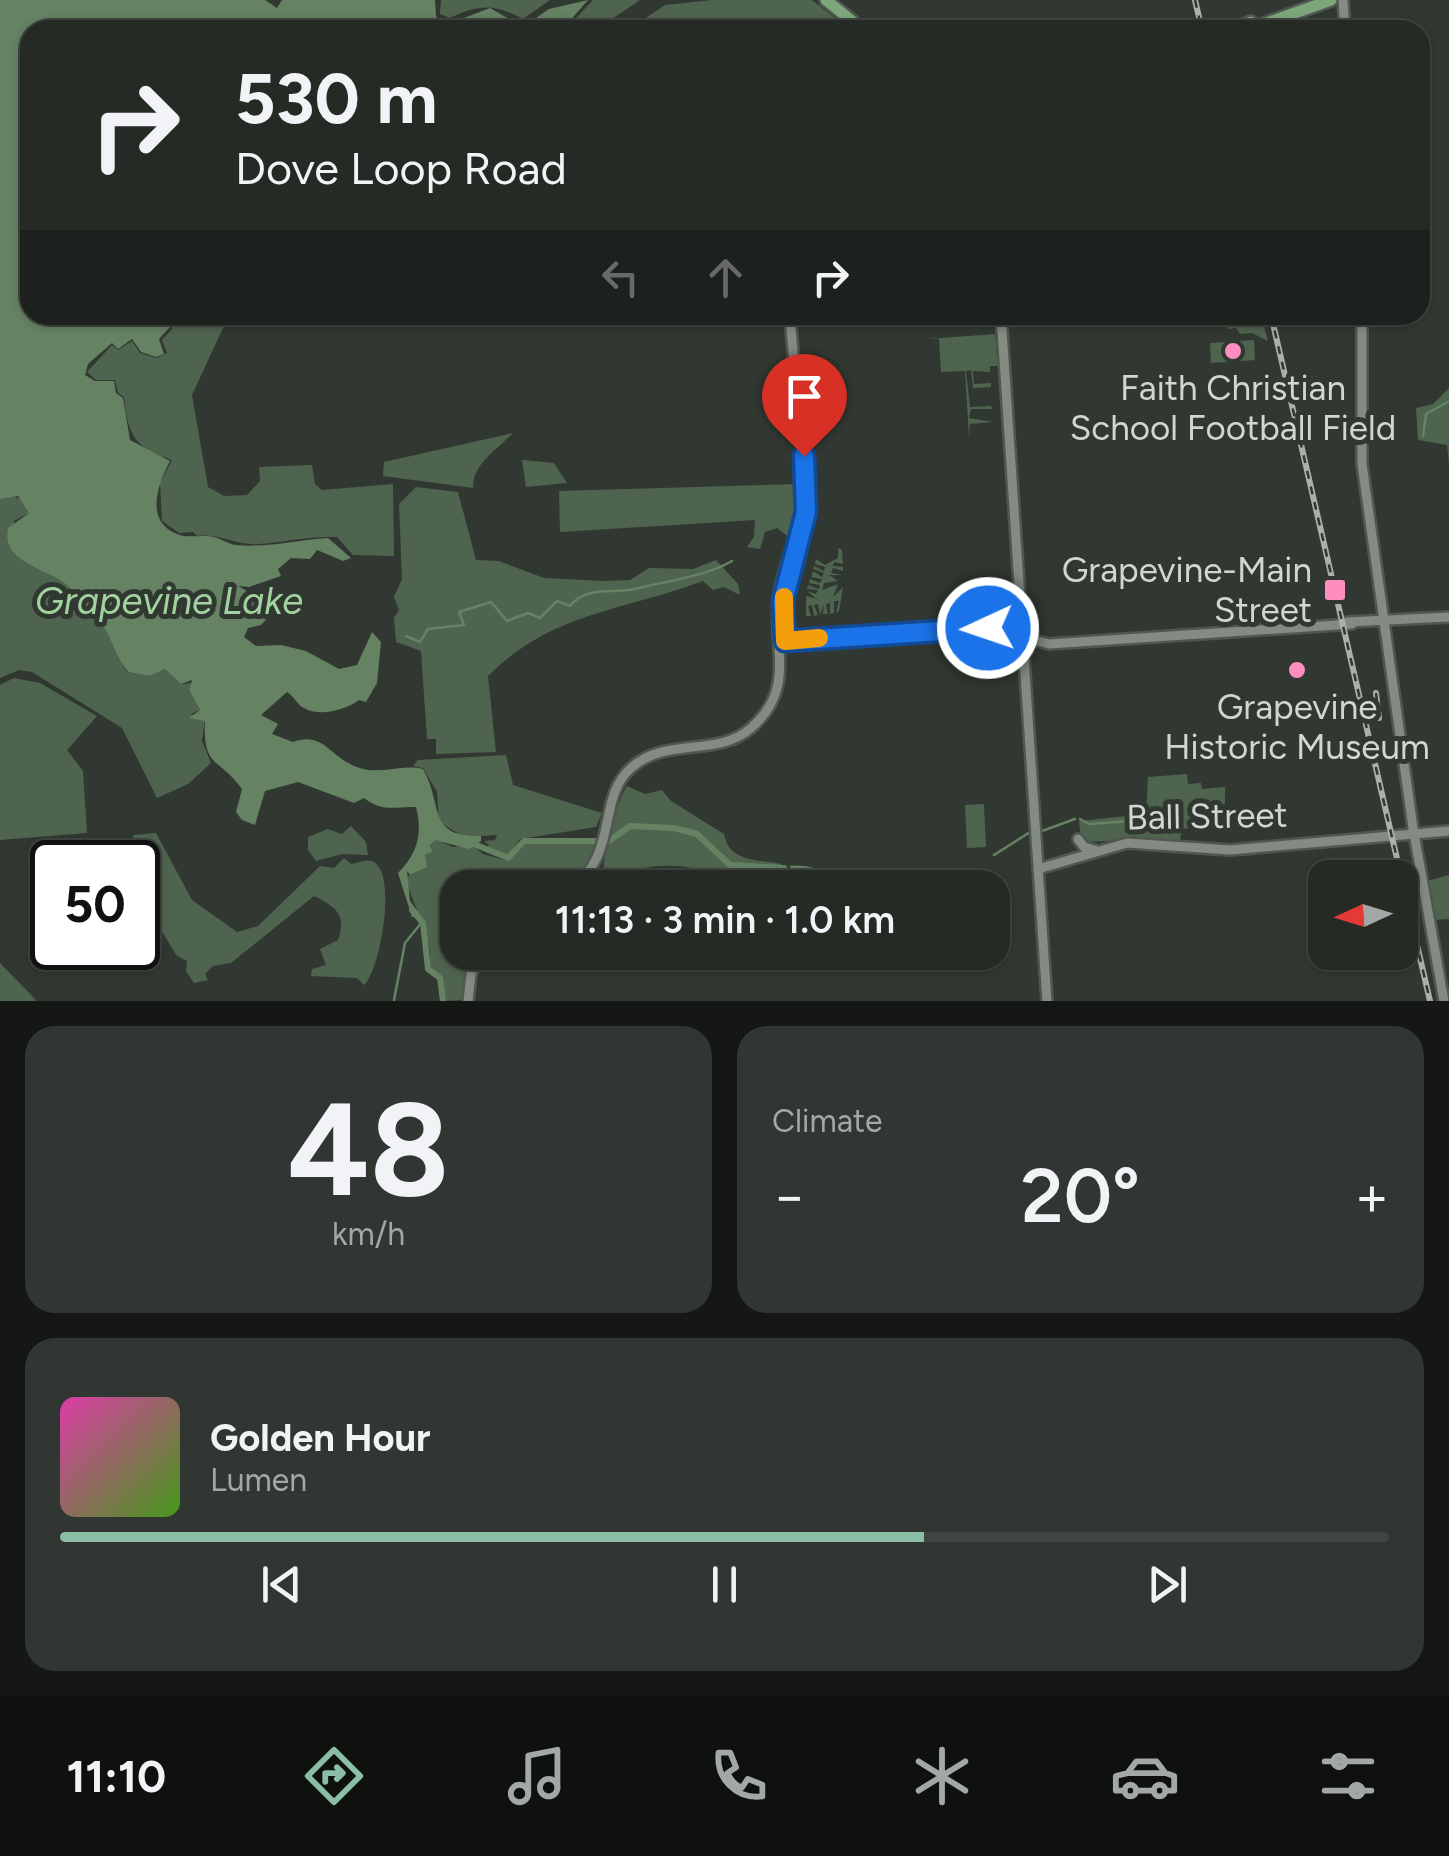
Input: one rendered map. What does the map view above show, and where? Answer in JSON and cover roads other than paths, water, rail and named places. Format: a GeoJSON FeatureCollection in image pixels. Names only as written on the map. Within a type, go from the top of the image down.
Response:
{"type":"FeatureCollection","features":[{"type":"Feature","properties":{"kind":"main road"},"geometry":{"type":"LineString","coordinates":[[826,0],[853,20]]}},
{"type":"Feature","properties":{"kind":"main road"},"geometry":{"type":"LineString","coordinates":[[838,0],[856,20]]}},
{"type":"Feature","properties":{"kind":"main road"},"geometry":{"type":"LineString","coordinates":[[1257,20],[1311,0]]}},
{"type":"Feature","properties":{"kind":"main road"},"geometry":{"type":"LineString","coordinates":[[1276,20],[1331,0]]}},
{"type":"Feature","properties":{"kind":"main road"},"geometry":{"type":"LineString","coordinates":[[589,870],[622,778],[641,760],[667,749],[726,742],[756,724],[780,686],[783,641],[778,601],[802,495],[793,325]]}},
{"type":"Feature","properties":{"kind":"main road"},"geometry":{"type":"LineString","coordinates":[[1001,325],[1047,1001]]}},
{"type":"Feature","properties":{"kind":"main road"},"geometry":{"type":"LineString","coordinates":[[1362,325],[1364,390],[1356,450],[1408,829],[1416,846],[1444,1001]]}},
{"type":"Feature","properties":{"kind":"main road"},"geometry":{"type":"LineString","coordinates":[[1002,632],[1013,628],[1020,616]]}},
{"type":"Feature","properties":{"kind":"main road"},"geometry":{"type":"LineString","coordinates":[[783,641],[982,628],[1049,644],[1449,617]]}},
{"type":"Feature","properties":{"kind":"main road"},"geometry":{"type":"LineString","coordinates":[[1381,622],[1412,806],[1418,820],[1430,830],[1422,840],[1418,858]]}},
{"type":"Feature","properties":{"kind":"main road"},"geometry":{"type":"LineString","coordinates":[[1024,660],[1034,649],[1049,644]]}},
{"type":"Feature","properties":{"kind":"main road"},"geometry":{"type":"LineString","coordinates":[[1388,688],[1394,701]]}},
{"type":"Feature","properties":{"kind":"main road"},"geometry":{"type":"LineString","coordinates":[[1399,760],[1406,776]]}},
{"type":"Feature","properties":{"kind":"main road"},"geometry":{"type":"LineString","coordinates":[[1408,829],[1412,806]]}},
{"type":"Feature","properties":{"kind":"main road","name":"Ball Street"},"geometry":{"type":"LineString","coordinates":[[1038,869],[1069,863],[1094,850],[1126,843],[1185,850],[1258,848],[1408,829],[1449,828]]}},
{"type":"Feature","properties":{"kind":"main road"},"geometry":{"type":"LineString","coordinates":[[1078,839],[1084,848],[1094,850]]}},
{"type":"Feature","properties":{"kind":"main road"},"geometry":{"type":"LineString","coordinates":[[468,1000],[476,970]]}},
{"type":"Feature","properties":{"kind":"water","name":"Grapevine Lake"},"geometry":{"type":"Polygon","coordinates":[[[0,0],[265,0],[277,8],[282,0],[435,0],[439,20],[20,20],[20,325],[169,325],[159,339],[164,354],[156,357],[141,352],[132,339],[118,349],[112,343],[88,364],[85,375],[95,381],[114,381],[116,393],[123,398],[130,440],[170,461],[157,501],[160,520],[181,535],[214,537],[236,545],[328,538],[351,558],[343,561],[317,550],[310,559],[291,558],[278,569],[281,576],[249,587],[238,586],[263,600],[282,602],[261,625],[248,628],[244,637],[256,646],[281,645],[306,651],[339,669],[357,665],[372,632],[381,642],[377,683],[366,702],[359,700],[340,709],[317,712],[302,707],[287,692],[261,715],[278,724],[272,734],[293,742],[318,742],[363,769],[423,769],[444,825],[464,835],[481,836],[481,841],[469,849],[435,840],[430,846],[433,852],[425,855],[427,867],[410,875],[407,871],[410,901],[419,913],[416,917],[412,917],[398,873],[417,843],[416,807],[383,807],[364,798],[354,803],[298,782],[265,791],[255,825],[242,820],[236,812],[242,789],[210,755],[205,721],[189,718],[200,710],[189,690],[192,680],[181,684],[165,669],[150,676],[128,672],[102,626],[70,612],[75,594],[68,585],[13,552],[8,528],[29,513],[18,496],[0,499],[0,0]]]}},
{"type":"Feature","properties":{"kind":"water","name":"Grapevine Lake"},"geometry":{"type":"Polygon","coordinates":[[[588,0],[571,20],[533,20],[549,9],[588,0]]]}},
{"type":"Feature","properties":{"kind":"water","name":"Grapevine Lake"},"geometry":{"type":"Polygon","coordinates":[[[490,8],[511,20],[459,20],[490,8]]]}},
{"type":"Feature","properties":{"kind":"waterway"},"geometry":{"type":"LineString","coordinates":[[1423,436],[1426,414],[1449,401]]}},
{"type":"Feature","properties":{"kind":"waterway"},"geometry":{"type":"LineString","coordinates":[[406,636],[420,642],[428,629],[464,625],[459,612],[491,602],[507,621],[528,613],[540,618],[557,601],[570,606],[584,595],[685,578],[732,561]]}},
{"type":"Feature","properties":{"kind":"waterway"},"geometry":{"type":"LineString","coordinates":[[1042,831],[1075,819]]}},
{"type":"Feature","properties":{"kind":"waterway"},"geometry":{"type":"LineString","coordinates":[[1080,819],[1089,824],[1130,821]]}},
{"type":"Feature","properties":{"kind":"waterway"},"geometry":{"type":"LineString","coordinates":[[469,842],[508,858],[524,841],[609,841],[630,826],[674,828],[697,834],[730,865],[784,868]]}},
{"type":"Feature","properties":{"kind":"waterway"},"geometry":{"type":"LineString","coordinates":[[994,855],[1030,832]]}},
{"type":"Feature","properties":{"kind":"waterway"},"geometry":{"type":"LineString","coordinates":[[791,867],[816,870]]}},
{"type":"Feature","properties":{"kind":"waterway"},"geometry":{"type":"LineString","coordinates":[[412,910],[423,923],[428,969],[440,978],[443,1001]]}},
{"type":"Feature","properties":{"kind":"waterway"},"geometry":{"type":"LineString","coordinates":[[394,1000],[405,943],[422,922]]}},
{"type":"Feature","properties":{"kind":"railway"},"geometry":{"type":"LineString","coordinates":[[1195,0],[1200,20]]}},
{"type":"Feature","properties":{"kind":"railway"},"geometry":{"type":"LineString","coordinates":[[1273,325],[1430,1001]]}},
{"type":"Feature","properties":{"kind":"railway"},"geometry":{"type":"LineString","coordinates":[[1376,693],[1379,718]]}},
{"type":"Feature","properties":{"kind":"place","name":"Faith Christian School Football Field"},"geometry":{"type":"Point","coordinates":[1233,351]}},
{"type":"Feature","properties":{"kind":"place","name":"Grapevine-Main Street"},"geometry":{"type":"Point","coordinates":[1335,590]}},
{"type":"Feature","properties":{"kind":"place","name":"Grapevine Historic Museum"},"geometry":{"type":"Point","coordinates":[1297,670]}}]}
